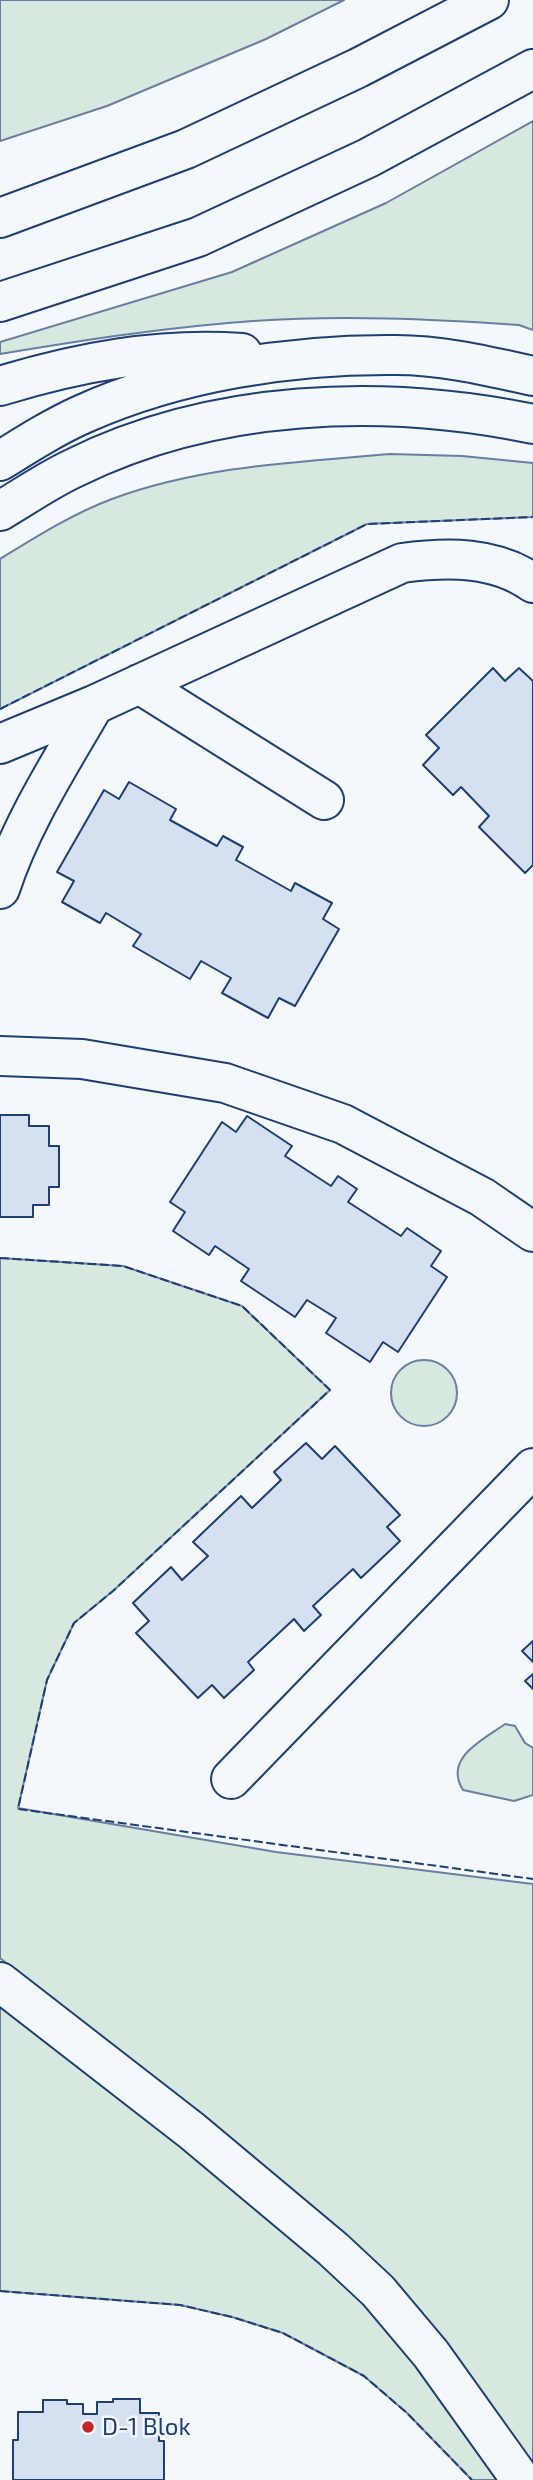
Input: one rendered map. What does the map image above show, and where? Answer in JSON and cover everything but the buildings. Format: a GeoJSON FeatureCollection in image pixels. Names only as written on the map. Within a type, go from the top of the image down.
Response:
{"type":"FeatureCollection","features":[{"type":"Feature","properties":{"kind":"main road"},"geometry":{"type":"LineString","coordinates":[[0,218],[186,149],[358,68],[489,0]]}},
{"type":"Feature","properties":{"kind":"main road"},"geometry":{"type":"LineString","coordinates":[[0,302],[198,237],[368,158],[533,69]]}},
{"type":"Feature","properties":{"kind":"main road"},"geometry":{"type":"LineString","coordinates":[[0,386],[83,364],[148,353],[214,351],[318,359]]}},
{"type":"Feature","properties":{"kind":"main road"},"geometry":{"type":"LineString","coordinates":[[533,376],[455,360],[397,355],[318,359],[237,368],[176,382],[85,413],[46,432],[0,461],[11,505],[73,468],[122,448],[223,418],[299,410],[370,407],[488,415],[533,424]]}},
{"type":"Feature","properties":{"kind":"main road"},"geometry":{"type":"LineString","coordinates":[[0,744],[93,705],[402,563],[445,559],[492,563],[519,573],[533,583]]}},
{"type":"Feature","properties":{"kind":"main road"},"geometry":{"type":"LineString","coordinates":[[139,684],[324,800]]}},
{"type":"Feature","properties":{"kind":"main road"},"geometry":{"type":"LineString","coordinates":[[0,889],[43,795],[93,705]]}},
{"type":"Feature","properties":{"kind":"main road"},"geometry":{"type":"LineString","coordinates":[[0,1056],[82,1059],[225,1083],[343,1124],[482,1197],[533,1232]]}},
{"type":"Feature","properties":{"kind":"main road"},"geometry":{"type":"LineString","coordinates":[[231,1779],[533,1468]]}},
{"type":"Feature","properties":{"kind":"main road"},"geometry":{"type":"LineString","coordinates":[[0,1982],[192,2131],[333,2249],[378,2291],[431,2354],[521,2480]]}},
{"type":"Feature","properties":{"kind":"shaded area"},"geometry":{"type":"Polygon","coordinates":[[[0,0],[344,0],[266,39],[107,106],[0,141],[0,0]]]}},
{"type":"Feature","properties":{"kind":"shaded area"},"geometry":{"type":"Polygon","coordinates":[[[533,121],[533,330],[519,325],[419,320],[286,319],[158,330],[0,354],[0,342],[232,272],[386,203],[533,121]]]}},
{"type":"Feature","properties":{"kind":"shaded area"},"geometry":{"type":"Polygon","coordinates":[[[390,454],[462,456],[533,463],[533,517],[367,524],[0,709],[0,559],[83,512],[146,488],[250,467],[390,454]]]}},
{"type":"Feature","properties":{"kind":"shaded area"},"geometry":{"type":"Polygon","coordinates":[[[0,1258],[123,1266],[242,1306],[330,1390],[113,1591],[74,1623],[47,1680],[18,1808],[276,1852],[533,1884],[533,2463],[390,2281],[0,1958],[0,1258]]]}},
{"type":"Feature","properties":{"kind":"shaded area"},"geometry":{"type":"Polygon","coordinates":[[[430,1360],[448,1369],[455,1380],[455,1406],[448,1417],[437,1424],[418,1426],[400,1417],[393,1406],[391,1387],[400,1369],[411,1362],[430,1360]]]}},
{"type":"Feature","properties":{"kind":"shaded area"},"geometry":{"type":"Polygon","coordinates":[[[505,1724],[515,1726],[525,1743],[533,1748],[533,1795],[514,1801],[463,1790],[458,1779],[458,1768],[462,1759],[477,1743],[505,1724]]]}},
{"type":"Feature","properties":{"kind":"shaded area"},"geometry":{"type":"Polygon","coordinates":[[[0,1994],[366,2297],[505,2480],[472,2480],[407,2413],[364,2376],[283,2333],[180,2305],[0,2291],[0,1994]]]}},
{"type":"Feature","properties":{"kind":"fence"},"geometry":{"type":"LineString","coordinates":[[0,709],[367,524],[533,517]]}},
{"type":"Feature","properties":{"kind":"fence"},"geometry":{"type":"LineString","coordinates":[[0,1258],[123,1266],[242,1306],[330,1390],[113,1591],[74,1623],[47,1680],[18,1809],[533,1879]]}},
{"type":"Feature","properties":{"kind":"fence"},"geometry":{"type":"LineString","coordinates":[[0,2291],[180,2305],[283,2333],[364,2376],[407,2413],[472,2480]]}},
{"type":"Feature","properties":{"kind":"place","name":"D-1 Blok"},"geometry":{"type":"Point","coordinates":[88,2427]}}]}
